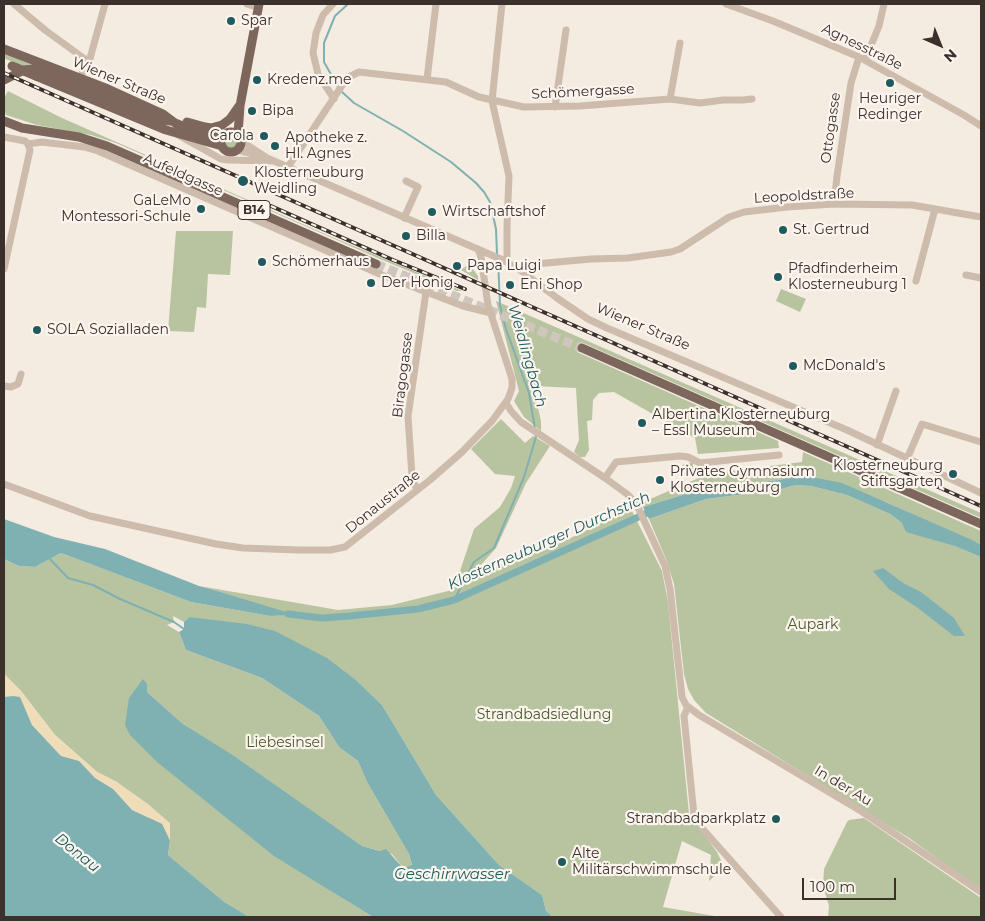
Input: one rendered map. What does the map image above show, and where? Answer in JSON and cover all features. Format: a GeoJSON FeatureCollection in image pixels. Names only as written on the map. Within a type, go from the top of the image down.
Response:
{"type":"FeatureCollection","features":[{"type":"Feature","properties":{"kind":"main road"},"geometry":{"type":"LineString","coordinates":[[233,136],[258,6]]}},
{"type":"Feature","properties":{"kind":"main road","name":"Wiener Straße"},"geometry":{"type":"LineString","coordinates":[[4,49],[80,77],[163,114],[175,123],[200,134],[208,136],[233,136]]}},
{"type":"Feature","properties":{"kind":"main road","name":"Wiener Straße"},"geometry":{"type":"LineString","coordinates":[[8,65],[176,133],[222,146],[227,151],[237,150]]}},
{"type":"Feature","properties":{"kind":"main road"},"geometry":{"type":"LineString","coordinates":[[4,80],[24,70],[34,69],[96,92],[151,117],[175,123]]}},
{"type":"Feature","properties":{"kind":"main road"},"geometry":{"type":"LineString","coordinates":[[163,114],[211,128],[227,122],[240,106]]}},
{"type":"Feature","properties":{"kind":"main road"},"geometry":{"type":"LineString","coordinates":[[151,117],[176,133]]}},
{"type":"Feature","properties":{"kind":"main road","name":"B14"},"geometry":{"type":"LineString","coordinates":[[4,121],[22,128],[79,137],[107,146],[376,264]]}},
{"type":"Feature","properties":{"kind":"main road"},"geometry":{"type":"LineString","coordinates":[[222,146],[221,139],[233,136]]}},
{"type":"Feature","properties":{"kind":"main road"},"geometry":{"type":"LineString","coordinates":[[233,136],[241,145],[237,150]]}},
{"type":"Feature","properties":{"kind":"main road"},"geometry":{"type":"LineString","coordinates":[[582,348],[981,524]]}},
{"type":"Feature","properties":{"kind":"street"},"geometry":{"type":"LineString","coordinates":[[14,4],[45,30],[89,62]]}},
{"type":"Feature","properties":{"kind":"street"},"geometry":{"type":"LineString","coordinates":[[80,77],[89,62],[105,4]]}},
{"type":"Feature","properties":{"kind":"street"},"geometry":{"type":"LineString","coordinates":[[246,4],[258,6]]}},
{"type":"Feature","properties":{"kind":"street"},"geometry":{"type":"LineString","coordinates":[[333,4],[324,15],[316,33],[313,53],[318,74],[334,98]]}},
{"type":"Feature","properties":{"kind":"street"},"geometry":{"type":"LineString","coordinates":[[427,79],[436,4]]}},
{"type":"Feature","properties":{"kind":"street"},"geometry":{"type":"LineString","coordinates":[[502,4],[492,101],[509,176],[505,261]]}},
{"type":"Feature","properties":{"kind":"street","name":"Agnesstraße"},"geometry":{"type":"LineString","coordinates":[[726,4],[773,21],[862,58],[964,114],[981,126]]}},
{"type":"Feature","properties":{"kind":"street","name":"Ottogasse"},"geometry":{"type":"LineString","coordinates":[[834,204],[851,83],[879,26],[884,4]]}},
{"type":"Feature","properties":{"kind":"street"},"geometry":{"type":"LineString","coordinates":[[555,107],[566,30]]}},
{"type":"Feature","properties":{"kind":"street"},"geometry":{"type":"LineString","coordinates":[[670,99],[680,43]]}},
{"type":"Feature","properties":{"kind":"street","name":"Schömergasse"},"geometry":{"type":"LineString","coordinates":[[288,167],[343,84],[349,77],[359,72],[446,82],[479,97],[524,107],[555,107],[670,99],[700,103],[752,99]]}},
{"type":"Feature","properties":{"kind":"street","name":"Wiener Straße"},"geometry":{"type":"LineString","coordinates":[[176,133],[184,140],[221,159],[234,161],[274,161]]}},
{"type":"Feature","properties":{"kind":"street","name":"Wiener Straße"},"geometry":{"type":"LineString","coordinates":[[233,136],[267,158]]}},
{"type":"Feature","properties":{"kind":"street","name":"Aufeldgasse"},"geometry":{"type":"LineString","coordinates":[[4,137],[20,140],[29,145],[42,142],[84,147],[98,151],[382,275],[463,306],[491,313]]}},
{"type":"Feature","properties":{"kind":"street"},"geometry":{"type":"LineString","coordinates":[[4,269],[29,145]]}},
{"type":"Feature","properties":{"kind":"street","name":"Wiener Straße"},"geometry":{"type":"LineString","coordinates":[[237,150],[267,158],[488,253],[520,270],[588,319],[877,444],[981,493]]}},
{"type":"Feature","properties":{"kind":"street"},"geometry":{"type":"LineString","coordinates":[[404,218],[418,187],[406,181]]}},
{"type":"Feature","properties":{"kind":"street","name":"Leopoldstraße"},"geometry":{"type":"LineString","coordinates":[[520,270],[536,264],[628,258],[671,252],[728,217],[744,212],[787,207],[834,204],[912,206],[935,208],[981,217]]}},
{"type":"Feature","properties":{"kind":"street"},"geometry":{"type":"LineString","coordinates":[[916,280],[935,208]]}},
{"type":"Feature","properties":{"kind":"street","name":"Donaustraße"},"geometry":{"type":"LineString","coordinates":[[4,484],[90,516],[216,544],[250,548],[298,550],[341,548],[350,545],[394,509],[416,487],[462,452],[492,421],[506,403],[512,388],[512,379],[491,313],[478,249]]}},
{"type":"Feature","properties":{"kind":"street"},"geometry":{"type":"LineString","coordinates":[[966,275],[981,278]]}},
{"type":"Feature","properties":{"kind":"street","name":"Biragogasse"},"geometry":{"type":"LineString","coordinates":[[416,487],[412,477],[408,416],[426,292]]}},
{"type":"Feature","properties":{"kind":"street"},"geometry":{"type":"LineString","coordinates":[[4,386],[11,387],[18,384],[21,374]]}},
{"type":"Feature","properties":{"kind":"street"},"geometry":{"type":"LineString","coordinates":[[877,444],[896,391]]}},
{"type":"Feature","properties":{"kind":"street"},"geometry":{"type":"LineString","coordinates":[[506,403],[515,416],[525,425],[606,478],[636,503],[665,566],[670,589],[682,697],[688,707],[684,716],[694,815],[701,827],[781,917]]}},
{"type":"Feature","properties":{"kind":"street"},"geometry":{"type":"LineString","coordinates":[[907,459],[922,424],[981,442]]}},
{"type":"Feature","properties":{"kind":"street"},"geometry":{"type":"LineString","coordinates":[[606,478],[616,462],[680,456],[688,457],[700,463],[779,455]]}},
{"type":"Feature","properties":{"kind":"street","name":"In der Au"},"geometry":{"type":"LineString","coordinates":[[688,707],[861,811],[981,892]]}},
{"type":"Feature","properties":{"kind":"green space"},"geometry":{"type":"Polygon","coordinates":[[[4,52],[32,65],[23,67],[12,62],[4,58],[4,52]]]}},
{"type":"Feature","properties":{"kind":"green space"},"geometry":{"type":"Polygon","coordinates":[[[8,91],[62,118],[332,237],[462,291],[457,291],[380,259],[116,143],[91,135],[37,125],[6,115],[4,98],[8,91]]]}},
{"type":"Feature","properties":{"kind":"green space"},"geometry":{"type":"Polygon","coordinates":[[[233,136],[236,137],[236,147],[229,148],[226,147],[225,140],[226,137],[233,136]]]}},
{"type":"Feature","properties":{"kind":"green space"},"geometry":{"type":"Polygon","coordinates":[[[176,231],[233,231],[230,275],[208,274],[206,308],[197,307],[194,332],[168,331],[176,231]]]}},
{"type":"Feature","properties":{"kind":"green space"},"geometry":{"type":"Polygon","coordinates":[[[469,264],[478,276],[478,280],[461,270],[469,264]]]}},
{"type":"Feature","properties":{"kind":"green space"},"geometry":{"type":"Polygon","coordinates":[[[781,289],[806,299],[800,312],[776,301],[781,289]]]}},
{"type":"Feature","properties":{"kind":"green space"},"geometry":{"type":"Polygon","coordinates":[[[496,301],[981,513],[981,518],[581,342],[577,352],[778,441],[779,448],[698,454],[695,438],[614,392],[599,393],[593,400],[592,420],[587,421],[589,450],[585,457],[580,457],[574,452],[579,440],[576,388],[533,386],[541,421],[541,431],[524,417],[514,401],[519,391],[496,301]]]}},
{"type":"Feature","properties":{"kind":"green space"},"geometry":{"type":"Polygon","coordinates":[[[501,419],[525,443],[533,436],[550,446],[526,483],[496,548],[473,574],[550,548],[624,512],[629,505],[662,571],[668,602],[689,814],[717,852],[724,867],[709,881],[711,855],[682,841],[663,907],[720,917],[553,917],[546,911],[542,895],[499,865],[436,795],[382,705],[357,681],[189,617],[184,622],[173,616],[174,622],[167,625],[179,632],[186,650],[262,678],[319,716],[339,747],[358,761],[367,782],[409,854],[412,866],[403,868],[392,854],[362,846],[183,724],[147,692],[129,698],[331,891],[373,917],[249,917],[223,901],[168,855],[170,841],[117,782],[97,772],[55,735],[21,691],[4,674],[4,559],[19,566],[35,567],[61,553],[191,602],[270,616],[294,615],[199,586],[338,610],[392,605],[452,590],[474,529],[500,507],[511,488],[515,476],[495,474],[471,449],[501,419]]]}},
{"type":"Feature","properties":{"kind":"green space"},"geometry":{"type":"Polygon","coordinates":[[[803,452],[981,531],[981,545],[888,503],[801,475],[779,480],[717,487],[689,493],[643,507],[641,503],[708,474],[802,462],[803,452]]]}},
{"type":"Feature","properties":{"kind":"green space"},"geometry":{"type":"Polygon","coordinates":[[[693,462],[693,471],[696,472],[686,479],[682,465],[693,462]]]}},
{"type":"Feature","properties":{"kind":"green space","name":"Aupark"},"geometry":{"type":"Polygon","coordinates":[[[796,485],[811,486],[847,495],[890,514],[902,523],[981,557],[981,890],[909,838],[706,713],[694,700],[688,689],[684,674],[674,584],[666,559],[649,519],[706,499],[777,490],[796,485]]]}},
{"type":"Feature","properties":{"kind":"green space"},"geometry":{"type":"Polygon","coordinates":[[[864,818],[981,898],[981,917],[828,917],[829,906],[823,886],[824,869],[847,822],[864,818]]]}},
{"type":"Feature","properties":{"kind":"sand"},"geometry":{"type":"Polygon","coordinates":[[[4,674],[21,691],[55,735],[97,772],[117,782],[148,804],[170,823],[170,841],[162,824],[132,810],[113,789],[95,778],[79,762],[61,756],[32,725],[20,698],[13,696],[4,697],[4,674]]]}},
{"type":"Feature","properties":{"kind":"water"},"geometry":{"type":"Polygon","coordinates":[[[801,475],[842,483],[972,540],[981,545],[981,557],[955,546],[906,532],[902,523],[890,514],[847,495],[811,486],[796,485],[777,490],[706,499],[649,519],[643,507],[689,493],[717,487],[779,480],[801,475]]]}},
{"type":"Feature","properties":{"kind":"water"},"geometry":{"type":"Polygon","coordinates":[[[4,519],[54,537],[105,549],[199,586],[296,615],[270,616],[191,602],[61,553],[35,567],[19,566],[4,559],[4,519]]]}},
{"type":"Feature","properties":{"kind":"water"},"geometry":{"type":"Polygon","coordinates":[[[883,568],[903,583],[921,592],[954,618],[965,636],[954,636],[918,608],[889,589],[873,571],[883,568]]]}},
{"type":"Feature","properties":{"kind":"water","name":"Geschirrwasser"},"geometry":{"type":"Polygon","coordinates":[[[189,617],[247,624],[275,631],[327,658],[357,681],[382,705],[436,795],[499,865],[542,895],[546,911],[553,917],[373,917],[274,856],[157,762],[130,735],[125,725],[129,698],[143,679],[147,684],[147,692],[183,724],[234,756],[362,846],[380,851],[386,849],[403,868],[412,865],[409,854],[367,782],[358,761],[339,747],[319,716],[262,678],[186,650],[179,632],[184,629],[184,622],[189,617]]]}},
{"type":"Feature","properties":{"kind":"water","name":"Donau"},"geometry":{"type":"Polygon","coordinates":[[[4,697],[20,697],[32,725],[61,756],[79,761],[95,778],[113,789],[132,810],[162,824],[170,841],[168,855],[223,901],[249,917],[4,917],[4,697]]]}},
{"type":"Feature","properties":{"kind":"waterway","name":"Weidlingbach"},"geometry":{"type":"LineString","coordinates":[[338,87],[324,62],[324,43],[335,16],[348,4]]}},
{"type":"Feature","properties":{"kind":"waterway","name":"Weidlingbach"},"geometry":{"type":"LineString","coordinates":[[341,91],[354,103],[403,131],[451,162],[476,183],[490,202],[496,229],[497,254]]}},
{"type":"Feature","properties":{"kind":"waterway","name":"Weidlingbach"},"geometry":{"type":"LineString","coordinates":[[498,259],[500,305],[506,329],[529,393],[535,429]]}},
{"type":"Feature","properties":{"kind":"waterway","name":"Weidlingbach"},"geometry":{"type":"LineString","coordinates":[[454,600],[474,562],[494,548],[524,477],[536,437],[535,433]]}},
{"type":"Feature","properties":{"kind":"waterway","name":"Klosterneuburger Durchstich"},"geometry":{"type":"LineString","coordinates":[[288,614],[322,618],[350,616],[418,609],[454,600],[654,510]]}},
{"type":"Feature","properties":{"kind":"waterway"},"geometry":{"type":"LineString","coordinates":[[49,558],[68,578],[93,585],[120,599],[174,622],[184,629]]}},
{"type":"Feature","properties":{"kind":"tunnel"},"geometry":{"type":"LineString","coordinates":[[376,264],[582,348]]}},
{"type":"Feature","properties":{"kind":"railway"},"geometry":{"type":"LineString","coordinates":[[4,73],[981,506]]}},
{"type":"Feature","properties":{"kind":"railway"},"geometry":{"type":"LineString","coordinates":[[271,206],[393,260],[465,289]]}},
{"type":"Feature","properties":{"kind":"place","name":"Spar"},"geometry":{"type":"Point","coordinates":[231,21]}},
{"type":"Feature","properties":{"kind":"place","name":"Kredenz.me"},"geometry":{"type":"Point","coordinates":[257,80]}},
{"type":"Feature","properties":{"kind":"place","name":"Heuriger Redinger"},"geometry":{"type":"Point","coordinates":[890,83]}},
{"type":"Feature","properties":{"kind":"place","name":"Bipa"},"geometry":{"type":"Point","coordinates":[252,111]}},
{"type":"Feature","properties":{"kind":"place","name":"Carola"},"geometry":{"type":"Point","coordinates":[264,136]}},
{"type":"Feature","properties":{"kind":"place","name":"Apotheke z. Hl. Agnes"},"geometry":{"type":"Point","coordinates":[275,146]}},
{"type":"Feature","properties":{"kind":"place","name":"Klosterneuburg Weidling"},"geometry":{"type":"Point","coordinates":[243,181]}},
{"type":"Feature","properties":{"kind":"place","name":"GaLeMo Montessori-Schule"},"geometry":{"type":"Point","coordinates":[201,209]}},
{"type":"Feature","properties":{"kind":"place","name":"Wirtschaftshof"},"geometry":{"type":"Point","coordinates":[432,212]}},
{"type":"Feature","properties":{"kind":"place","name":"St. Gertrud"},"geometry":{"type":"Point","coordinates":[783,230]}},
{"type":"Feature","properties":{"kind":"place","name":"Billa"},"geometry":{"type":"Point","coordinates":[406,236]}},
{"type":"Feature","properties":{"kind":"place","name":"Schömerhaus"},"geometry":{"type":"Point","coordinates":[262,262]}},
{"type":"Feature","properties":{"kind":"place","name":"Papa Luigi"},"geometry":{"type":"Point","coordinates":[457,266]}},
{"type":"Feature","properties":{"kind":"place","name":"Pfadfinderheim Klosterneuburg 1"},"geometry":{"type":"Point","coordinates":[778,277]}},
{"type":"Feature","properties":{"kind":"place","name":"Der Honig"},"geometry":{"type":"Point","coordinates":[371,283]}},
{"type":"Feature","properties":{"kind":"place","name":"Eni Shop"},"geometry":{"type":"Point","coordinates":[510,285]}},
{"type":"Feature","properties":{"kind":"place","name":"SOLA Sozialladen"},"geometry":{"type":"Point","coordinates":[37,330]}},
{"type":"Feature","properties":{"kind":"place","name":"McDonald's"},"geometry":{"type":"Point","coordinates":[793,366]}},
{"type":"Feature","properties":{"kind":"place","name":"Albertina Klosterneuburg – Essl Museum"},"geometry":{"type":"Point","coordinates":[642,423]}},
{"type":"Feature","properties":{"kind":"place","name":"Klosterneuburg Stiftsgarten"},"geometry":{"type":"Point","coordinates":[953,474]}},
{"type":"Feature","properties":{"kind":"place","name":"Privates Gymnasium Klosterneuburg"},"geometry":{"type":"Point","coordinates":[660,480]}},
{"type":"Feature","properties":{"kind":"place","name":"Strandbadparkplatz"},"geometry":{"type":"Point","coordinates":[776,819]}},
{"type":"Feature","properties":{"kind":"place","name":"Alte Militärschwimmschule"},"geometry":{"type":"Point","coordinates":[562,862]}},
{"type":"Feature","properties":{"kind":"park label","name":"Strandbadsiedlung"},"geometry":{"type":"Point","coordinates":[544,715]}},
{"type":"Feature","properties":{"kind":"park label","name":"Liebesinsel"},"geometry":{"type":"Point","coordinates":[285,743]}}]}
